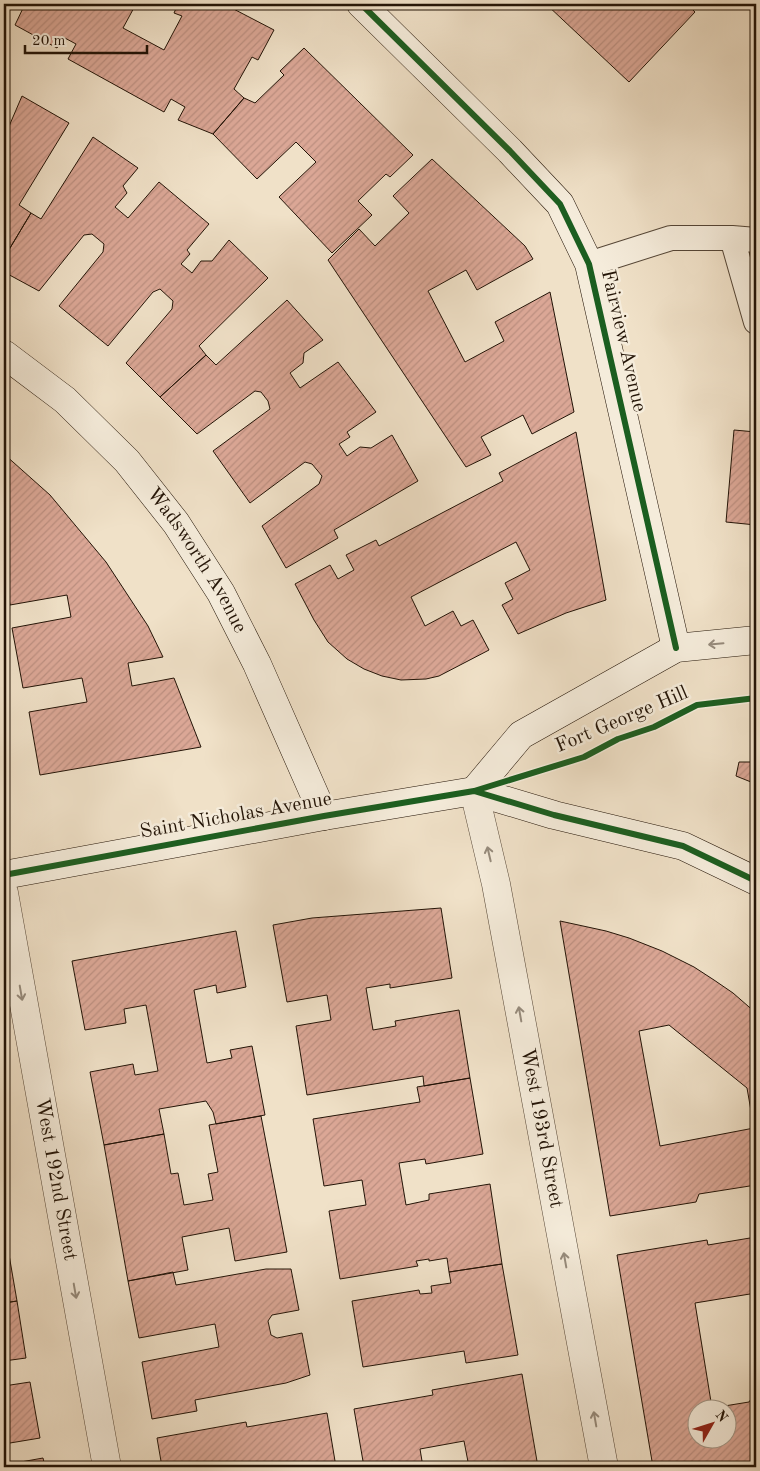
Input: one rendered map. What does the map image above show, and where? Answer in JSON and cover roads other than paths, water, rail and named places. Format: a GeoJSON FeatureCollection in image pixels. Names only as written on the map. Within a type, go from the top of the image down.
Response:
{"type":"FeatureCollection","features":[{"type":"Feature","properties":{"kind":"street","name":"Fairview Avenue"},"geometry":{"type":"LineString","coordinates":[[362,4],[503,144],[560,204],[589,264],[676,648]]}},
{"type":"Feature","properties":{"kind":"street","name":"Wadsworth Avenue"},"geometry":{"type":"LineString","coordinates":[[4,354],[65,400],[127,461],[176,523],[221,593],[244,638],[324,816]]}},
{"type":"Feature","properties":{"kind":"street","name":"Fort George Hill"},"geometry":{"type":"LineString","coordinates":[[474,791],[521,735],[676,648],[756,640]]}},
{"type":"Feature","properties":{"kind":"street","name":"Saint Nicholas Avenue"},"geometry":{"type":"LineString","coordinates":[[4,875],[324,816],[474,791]]}},
{"type":"Feature","properties":{"kind":"street"},"geometry":{"type":"LineString","coordinates":[[474,791],[554,815],[683,846],[756,881]]}},
{"type":"Feature","properties":{"kind":"street","name":"West 193rd Street"},"geometry":{"type":"LineString","coordinates":[[474,791],[496,884],[604,1467]]}},
{"type":"Feature","properties":{"kind":"street","name":"West 192nd Street"},"geometry":{"type":"LineString","coordinates":[[4,893],[107,1467]]}},
{"type":"Feature","properties":{"kind":"lane"},"geometry":{"type":"LineString","coordinates":[[589,264],[671,238],[756,240]]}},
{"type":"Feature","properties":{"kind":"lane"},"geometry":{"type":"LineString","coordinates":[[732,238],[756,322]]}}]}
